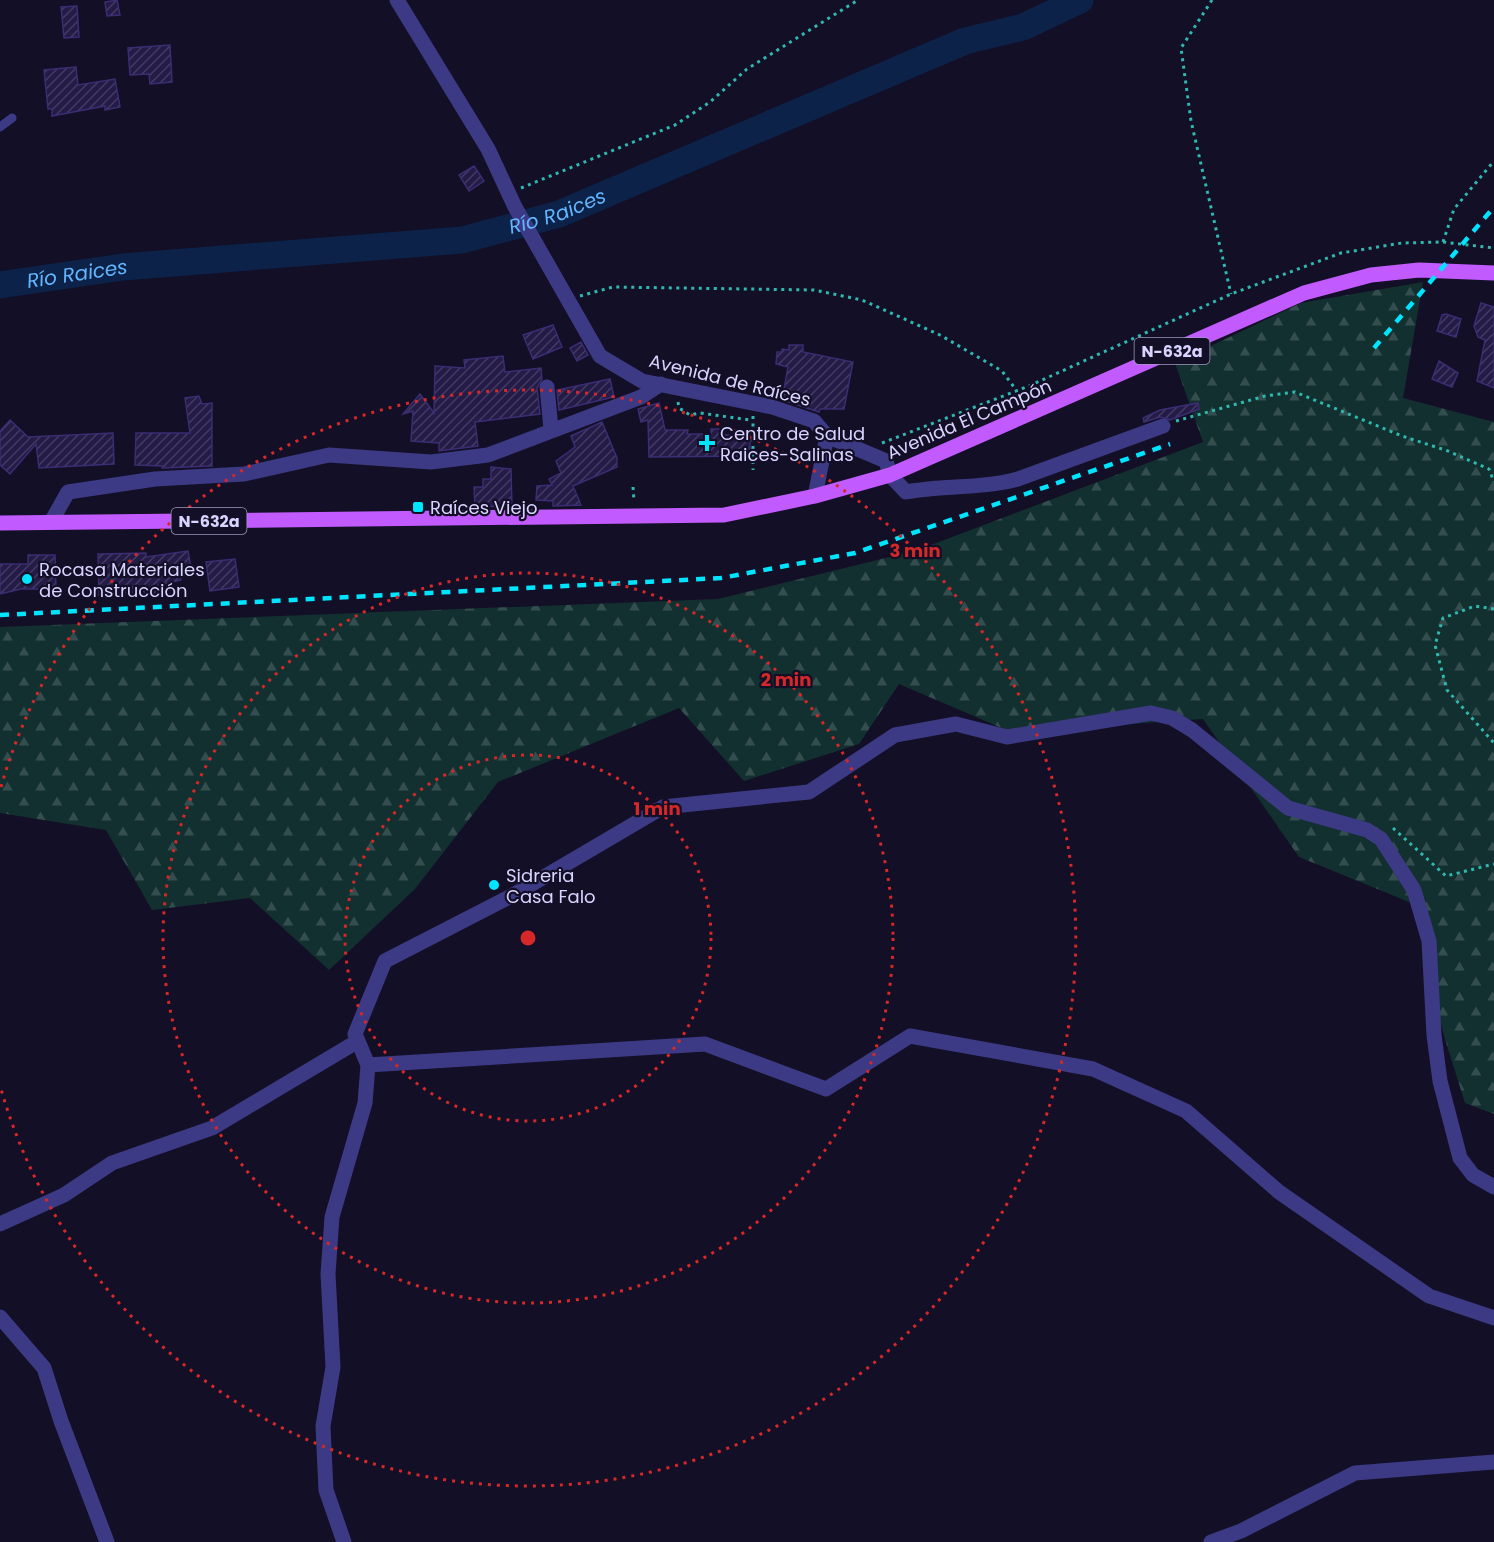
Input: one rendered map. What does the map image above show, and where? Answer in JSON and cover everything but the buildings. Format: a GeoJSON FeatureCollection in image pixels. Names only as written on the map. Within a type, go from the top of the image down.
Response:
{"type":"FeatureCollection","features":[{"type":"Feature","properties":{"kind":"main road","name":"Avenida El Campón"},"geometry":{"type":"LineString","coordinates":[[0,523],[693,517],[733,513],[815,496],[890,475],[1304,293],[1371,275],[1419,270],[1494,273]]}},
{"type":"Feature","properties":{"kind":"street","name":"Avenida de Raíces"},"geometry":{"type":"LineString","coordinates":[[397,0],[488,149],[533,240],[600,356],[642,381],[771,407],[814,421],[827,436],[886,461],[890,475]]}},
{"type":"Feature","properties":{"kind":"street"},"geometry":{"type":"LineString","coordinates":[[51,522],[68,492],[154,479],[244,474],[329,455],[431,462],[488,454],[641,397],[661,384]]}},
{"type":"Feature","properties":{"kind":"street"},"geometry":{"type":"LineString","coordinates":[[547,387],[551,429]]}},
{"type":"Feature","properties":{"kind":"street"},"geometry":{"type":"LineString","coordinates":[[890,475],[906,492],[934,487],[994,485],[1018,479],[1163,426]]}},
{"type":"Feature","properties":{"kind":"street"},"geometry":{"type":"LineString","coordinates":[[815,496],[827,436]]}},
{"type":"Feature","properties":{"kind":"street"},"geometry":{"type":"LineString","coordinates":[[344,1542],[326,1490],[323,1426],[333,1367],[328,1274],[332,1217],[365,1103],[368,1065],[354,1034],[385,961],[515,894],[663,807],[809,792],[896,735],[956,724],[1007,737],[1151,713],[1173,718],[1192,730],[1288,808],[1367,830],[1381,839],[1414,890],[1429,941],[1434,1035],[1440,1081],[1460,1158],[1473,1175],[1494,1187]]}},
{"type":"Feature","properties":{"kind":"street"},"geometry":{"type":"LineString","coordinates":[[368,1065],[705,1044],[826,1089],[910,1035],[1093,1069],[1186,1111],[1279,1192],[1429,1296],[1494,1318]]}},
{"type":"Feature","properties":{"kind":"street"},"geometry":{"type":"LineString","coordinates":[[0,1224],[64,1195],[112,1163],[212,1128],[358,1041]]}},
{"type":"Feature","properties":{"kind":"street"},"geometry":{"type":"LineString","coordinates":[[0,1317],[44,1368],[61,1421],[107,1542]]}},
{"type":"Feature","properties":{"kind":"street"},"geometry":{"type":"LineString","coordinates":[[1212,1542],[1241,1531],[1355,1473],[1494,1462]]}},
{"type":"Feature","properties":{"kind":"lane"},"geometry":{"type":"LineString","coordinates":[[0,127],[12,118]]}},
{"type":"Feature","properties":{"kind":"path"},"geometry":{"type":"LineString","coordinates":[[512,200],[604,152],[675,125],[710,102],[747,69],[858,0]]}},
{"type":"Feature","properties":{"kind":"path"},"geometry":{"type":"LineString","coordinates":[[1212,0],[1181,48],[1191,121],[1231,294]]}},
{"type":"Feature","properties":{"kind":"path"},"geometry":{"type":"LineString","coordinates":[[1443,242],[1454,209],[1494,161]]}},
{"type":"Feature","properties":{"kind":"path"},"geometry":{"type":"LineString","coordinates":[[861,450],[1017,391],[1231,294],[1341,254],[1402,243],[1443,242],[1494,248]]}},
{"type":"Feature","properties":{"kind":"path"},"geometry":{"type":"LineString","coordinates":[[567,299],[613,287],[814,290],[862,300],[940,335],[1002,371],[1017,391]]}},
{"type":"Feature","properties":{"kind":"path"},"geometry":{"type":"LineString","coordinates":[[1163,426],[1265,396],[1295,392],[1489,469],[1494,482]]}},
{"type":"Feature","properties":{"kind":"path"},"geometry":{"type":"LineString","coordinates":[[679,408],[690,415],[700,413],[753,420]]}},
{"type":"Feature","properties":{"kind":"path"},"geometry":{"type":"LineString","coordinates":[[753,409],[753,470]]}},
{"type":"Feature","properties":{"kind":"path"},"geometry":{"type":"LineString","coordinates":[[633,487],[634,496]]}},
{"type":"Feature","properties":{"kind":"path"},"geometry":{"type":"LineString","coordinates":[[1494,609],[1475,606],[1443,618],[1435,645],[1447,690],[1494,743]]}},
{"type":"Feature","properties":{"kind":"path"},"geometry":{"type":"LineString","coordinates":[[1381,839],[1382,831],[1392,828],[1446,876],[1494,864]]}},
{"type":"Feature","properties":{"kind":"green space"},"geometry":{"type":"Polygon","coordinates":[[[1423,282],[1403,398],[1494,422],[1494,1114],[1465,1103],[1444,1036],[1414,904],[1299,857],[1203,719],[1011,732],[899,684],[859,744],[744,781],[679,708],[498,782],[415,889],[329,970],[250,898],[152,910],[106,830],[0,813],[0,627],[718,599],[918,550],[1203,442],[1175,363],[1301,303],[1423,282]]]}},
{"type":"Feature","properties":{"kind":"waterway","name":"Río Raices"},"geometry":{"type":"LineString","coordinates":[[0,285],[123,267],[462,240],[559,214],[965,41],[1023,27],[1080,0]]}},
{"type":"Feature","properties":{"kind":"railway"},"geometry":{"type":"LineString","coordinates":[[1374,348],[1494,207]]}},
{"type":"Feature","properties":{"kind":"railway"},"geometry":{"type":"LineString","coordinates":[[0,615],[721,578],[855,553],[1170,444]]}},
{"type":"Feature","properties":{"kind":"place","name":"Centro de Salud Raices-Salinas"},"geometry":{"type":"Point","coordinates":[707,443]}},
{"type":"Feature","properties":{"kind":"place","name":"Raíces Viejo"},"geometry":{"type":"Point","coordinates":[418,507]}},
{"type":"Feature","properties":{"kind":"place","name":"Rocasa Materiales de Construcción"},"geometry":{"type":"Point","coordinates":[27,579]}},
{"type":"Feature","properties":{"kind":"place","name":"Sidreria Casa Falo"},"geometry":{"type":"Point","coordinates":[494,885]}}]}
